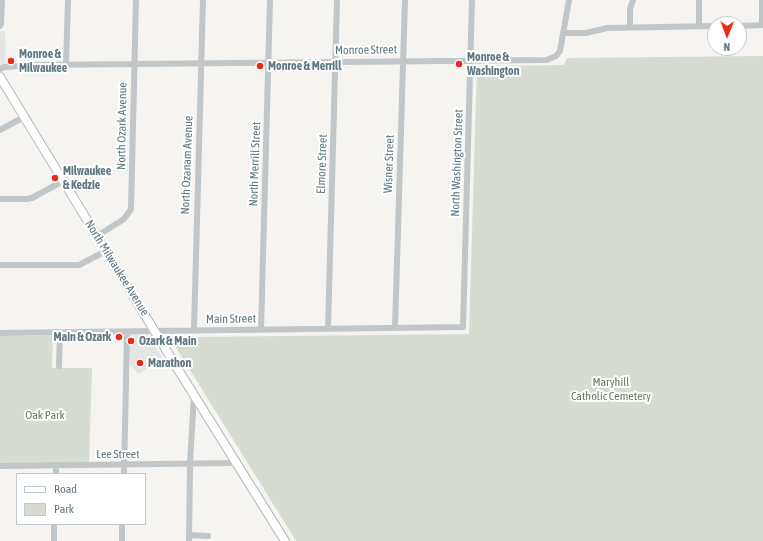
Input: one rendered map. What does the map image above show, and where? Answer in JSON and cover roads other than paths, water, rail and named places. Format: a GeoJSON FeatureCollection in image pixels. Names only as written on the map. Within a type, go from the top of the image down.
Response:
{"type":"FeatureCollection","features":[{"type":"Feature","properties":{"kind":"main road","name":"North Milwaukee Avenue"},"geometry":{"type":"LineString","coordinates":[[0,77],[285,541]]}},
{"type":"Feature","properties":{"kind":"street"},"geometry":{"type":"LineString","coordinates":[[0,26],[2,0]]}},
{"type":"Feature","properties":{"kind":"street"},"geometry":{"type":"LineString","coordinates":[[66,64],[68,0]]}},
{"type":"Feature","properties":{"kind":"street","name":"North Ozark Avenue"},"geometry":{"type":"LineString","coordinates":[[97,236],[124,219],[131,209],[136,0]]}},
{"type":"Feature","properties":{"kind":"street","name":"North Ozanam Avenue"},"geometry":{"type":"LineString","coordinates":[[194,330],[203,0]]}},
{"type":"Feature","properties":{"kind":"street","name":"North Merrill Street"},"geometry":{"type":"LineString","coordinates":[[261,329],[270,0]]}},
{"type":"Feature","properties":{"kind":"street","name":"Elmore Street"},"geometry":{"type":"LineString","coordinates":[[328,328],[337,0]]}},
{"type":"Feature","properties":{"kind":"street","name":"Wisner Street"},"geometry":{"type":"LineString","coordinates":[[396,328],[405,0]]}},
{"type":"Feature","properties":{"kind":"street","name":"North Washington Street"},"geometry":{"type":"LineString","coordinates":[[463,327],[472,0]]}},
{"type":"Feature","properties":{"kind":"street","name":"Monroe Street"},"geometry":{"type":"LineString","coordinates":[[0,69],[5,67],[66,64],[547,60],[556,56],[560,51],[568,0]]}},
{"type":"Feature","properties":{"kind":"street"},"geometry":{"type":"LineString","coordinates":[[630,27],[630,9],[633,0]]}},
{"type":"Feature","properties":{"kind":"street"},"geometry":{"type":"LineString","coordinates":[[699,0],[699,26]]}},
{"type":"Feature","properties":{"kind":"street"},"geometry":{"type":"LineString","coordinates":[[747,26],[762,25],[762,0]]}},
{"type":"Feature","properties":{"kind":"street"},"geometry":{"type":"LineString","coordinates":[[563,33],[586,33],[607,28],[707,26]]}},
{"type":"Feature","properties":{"kind":"street"},"geometry":{"type":"LineString","coordinates":[[0,130],[24,117]]}},
{"type":"Feature","properties":{"kind":"street"},"geometry":{"type":"LineString","coordinates":[[0,199],[32,198],[63,181]]}},
{"type":"Feature","properties":{"kind":"street"},"geometry":{"type":"LineString","coordinates":[[0,265],[79,265],[106,251]]}},
{"type":"Feature","properties":{"kind":"street","name":"Main Street"},"geometry":{"type":"LineString","coordinates":[[0,333],[463,327]]}},
{"type":"Feature","properties":{"kind":"street"},"geometry":{"type":"LineString","coordinates":[[124,473],[127,332]]}},
{"type":"Feature","properties":{"kind":"street"},"geometry":{"type":"LineString","coordinates":[[59,366],[60,333]]}},
{"type":"Feature","properties":{"kind":"street"},"geometry":{"type":"LineString","coordinates":[[194,395],[190,464],[189,538],[208,536]]}},
{"type":"Feature","properties":{"kind":"street","name":"Lee Street"},"geometry":{"type":"LineString","coordinates":[[0,466],[237,463]]}},
{"type":"Feature","properties":{"kind":"street"},"geometry":{"type":"LineString","coordinates":[[56,465],[56,473]]}},
{"type":"Feature","properties":{"kind":"street"},"geometry":{"type":"LineString","coordinates":[[54,525],[54,541]]}},
{"type":"Feature","properties":{"kind":"street"},"geometry":{"type":"LineString","coordinates":[[122,525],[122,541]]}},
{"type":"Feature","properties":{"kind":"place","name":"Monroe & Milwaukee"},"geometry":{"type":"Point","coordinates":[11,61]}},
{"type":"Feature","properties":{"kind":"place","name":"Monroe & Washington"},"geometry":{"type":"Point","coordinates":[459,64]}},
{"type":"Feature","properties":{"kind":"place","name":"Monroe & Merrill"},"geometry":{"type":"Point","coordinates":[260,66]}},
{"type":"Feature","properties":{"kind":"place","name":"Milwaukee & Kedzie"},"geometry":{"type":"Point","coordinates":[55,178]}},
{"type":"Feature","properties":{"kind":"place","name":"Main & Ozark"},"geometry":{"type":"Point","coordinates":[119,337]}},
{"type":"Feature","properties":{"kind":"place","name":"Ozark & Main"},"geometry":{"type":"Point","coordinates":[131,341]}},
{"type":"Feature","properties":{"kind":"place","name":"Marathon"},"geometry":{"type":"Point","coordinates":[140,363]}},
{"type":"Feature","properties":{"kind":"park label","name":"Maryhill Catholic Cemetery"},"geometry":{"type":"Point","coordinates":[611,389]}},
{"type":"Feature","properties":{"kind":"park label","name":"Oak Park"},"geometry":{"type":"Point","coordinates":[45,415]}}]}
